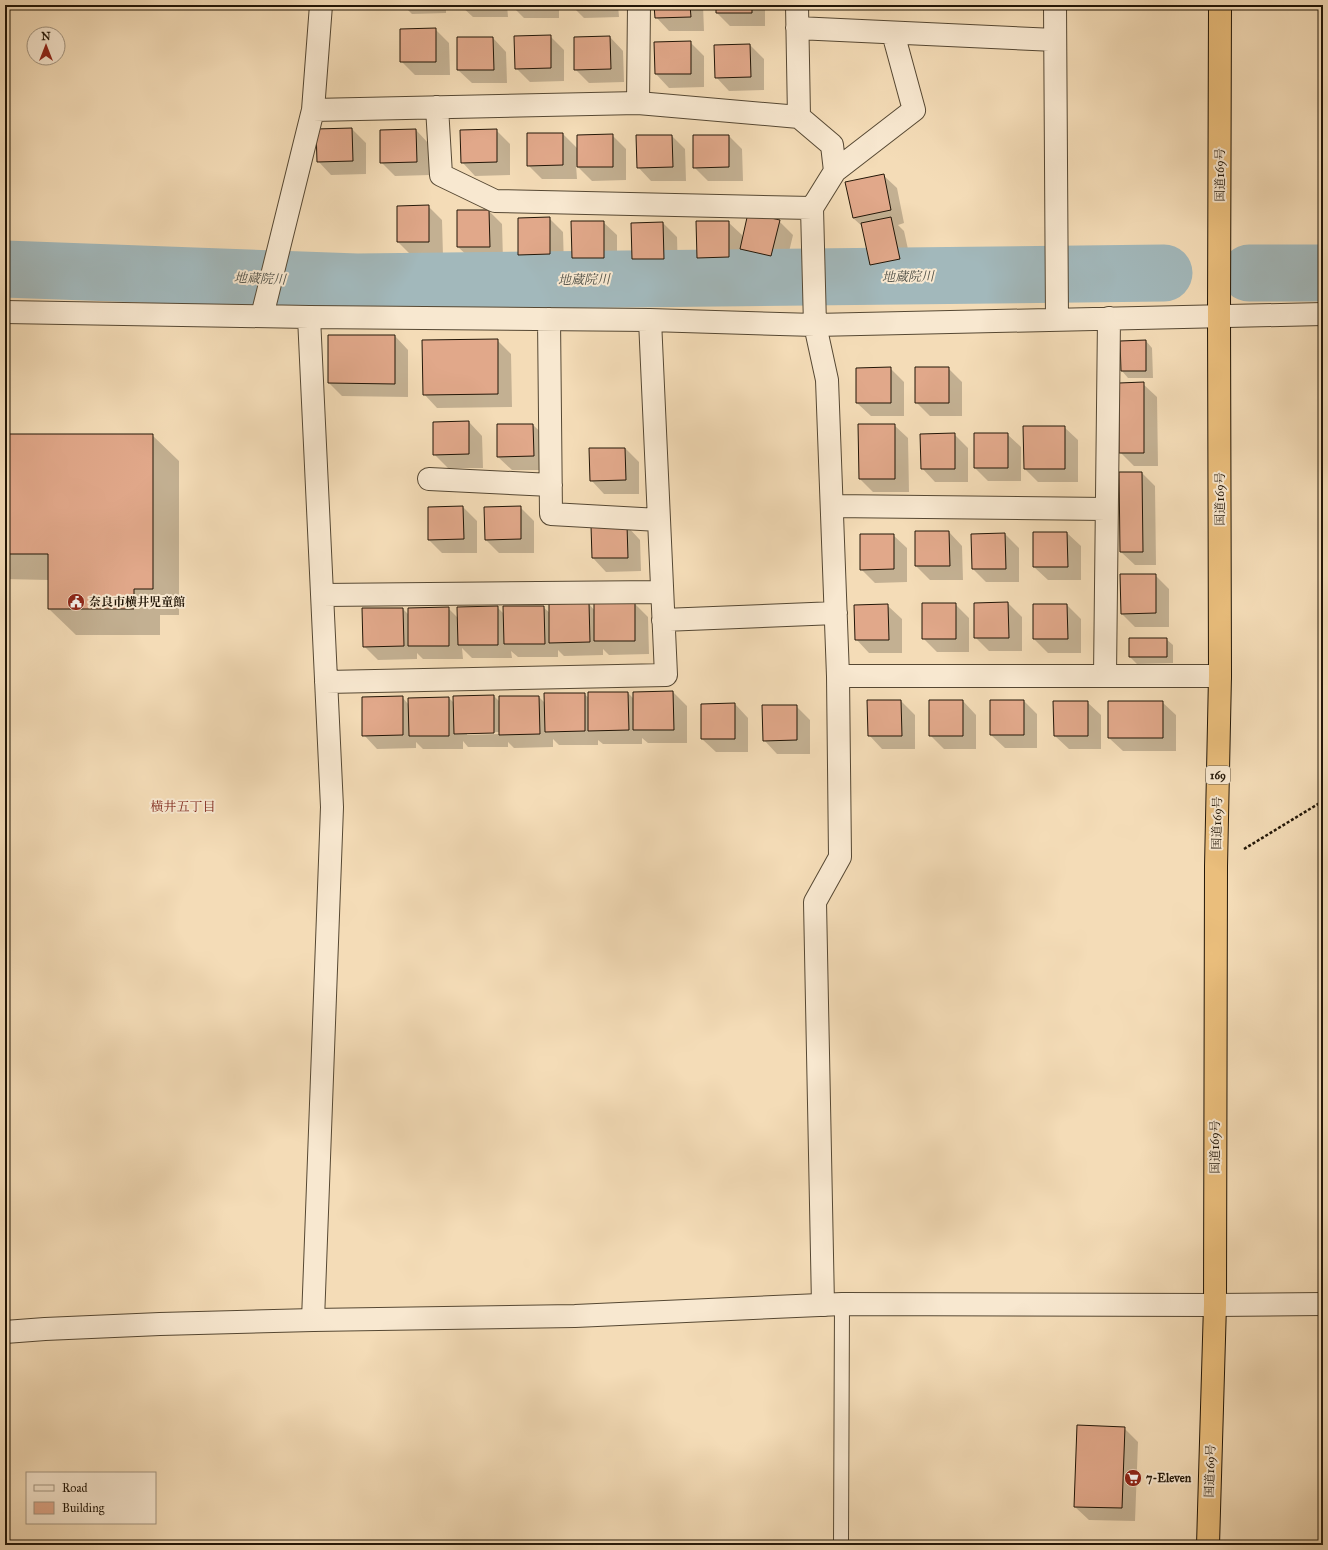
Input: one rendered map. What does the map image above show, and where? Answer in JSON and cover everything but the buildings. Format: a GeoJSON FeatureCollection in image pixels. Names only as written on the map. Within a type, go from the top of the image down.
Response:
{"type":"FeatureCollection","features":[{"type":"Feature","properties":{"kind":"highway","name":"国道169号"},"geometry":{"type":"LineString","coordinates":[[1208,1545],[1215,1305],[1216,866],[1220,676],[1220,5]]}},
{"type":"Feature","properties":{"kind":"street"},"geometry":{"type":"LineString","coordinates":[[262,316],[313,110],[321,5]]}},
{"type":"Feature","properties":{"kind":"street"},"geometry":{"type":"LineString","coordinates":[[638,103],[639,5]]}},
{"type":"Feature","properties":{"kind":"street"},"geometry":{"type":"LineString","coordinates":[[797,5],[799,117]]}},
{"type":"Feature","properties":{"kind":"street"},"geometry":{"type":"LineString","coordinates":[[1055,5],[1057,320]]}},
{"type":"Feature","properties":{"kind":"street"},"geometry":{"type":"LineString","coordinates":[[797,28],[1055,40]]}},
{"type":"Feature","properties":{"kind":"street"},"geometry":{"type":"LineString","coordinates":[[833,1304],[815,902],[840,857],[838,676],[827,380],[815,325],[812,208],[835,171],[914,110],[893,33]]}},
{"type":"Feature","properties":{"kind":"street"},"geometry":{"type":"LineString","coordinates":[[313,110],[638,103],[799,117],[832,145],[835,171]]}},
{"type":"Feature","properties":{"kind":"street"},"geometry":{"type":"LineString","coordinates":[[437,107],[441,175],[495,201],[812,208]]}},
{"type":"Feature","properties":{"kind":"street"},"geometry":{"type":"LineString","coordinates":[[5,312],[309,318],[650,320],[815,325],[1219,315],[1323,314]]}},
{"type":"Feature","properties":{"kind":"street"},"geometry":{"type":"LineString","coordinates":[[309,318],[332,807],[313,1320]]}},
{"type":"Feature","properties":{"kind":"street"},"geometry":{"type":"LineString","coordinates":[[1105,676],[1109,318]]}},
{"type":"Feature","properties":{"kind":"street"},"geometry":{"type":"LineString","coordinates":[[549,319],[551,514],[659,520]]}},
{"type":"Feature","properties":{"kind":"street"},"geometry":{"type":"LineString","coordinates":[[326,682],[666,675],[650,320]]}},
{"type":"Feature","properties":{"kind":"street"},"geometry":{"type":"LineString","coordinates":[[429,479],[551,485]]}},
{"type":"Feature","properties":{"kind":"street"},"geometry":{"type":"LineString","coordinates":[[832,506],[1106,509]]}},
{"type":"Feature","properties":{"kind":"street"},"geometry":{"type":"LineString","coordinates":[[322,595],[662,592]]}},
{"type":"Feature","properties":{"kind":"street"},"geometry":{"type":"LineString","coordinates":[[663,620],[836,614]]}},
{"type":"Feature","properties":{"kind":"street"},"geometry":{"type":"LineString","coordinates":[[838,676],[1220,676]]}},
{"type":"Feature","properties":{"kind":"street"},"geometry":{"type":"LineString","coordinates":[[5,1332],[45,1328],[313,1320],[575,1316],[833,1304],[1323,1304]]}},
{"type":"Feature","properties":{"kind":"lane"},"geometry":{"type":"LineString","coordinates":[[833,1304],[841,1545]]}},
{"type":"Feature","properties":{"kind":"path"},"geometry":{"type":"LineString","coordinates":[[1216,866],[1323,801]]}},
{"type":"Feature","properties":{"kind":"waterway","name":"地蔵院川"},"geometry":{"type":"LineString","coordinates":[[5,269],[357,282],[1164,273]]}},
{"type":"Feature","properties":{"kind":"waterway","name":"地蔵院川"},"geometry":{"type":"LineString","coordinates":[[1249,273],[1323,273]]}},
{"type":"Feature","properties":{"kind":"place","name":"奈良市横井児童館"},"geometry":{"type":"Point","coordinates":[76,602]}},
{"type":"Feature","properties":{"kind":"place","name":"7-Eleven"},"geometry":{"type":"Point","coordinates":[1133,1478]}},
{"type":"Feature","properties":{"kind":"district","name":"横井五丁目"},"geometry":{"type":"Point","coordinates":[183,806]}}]}
